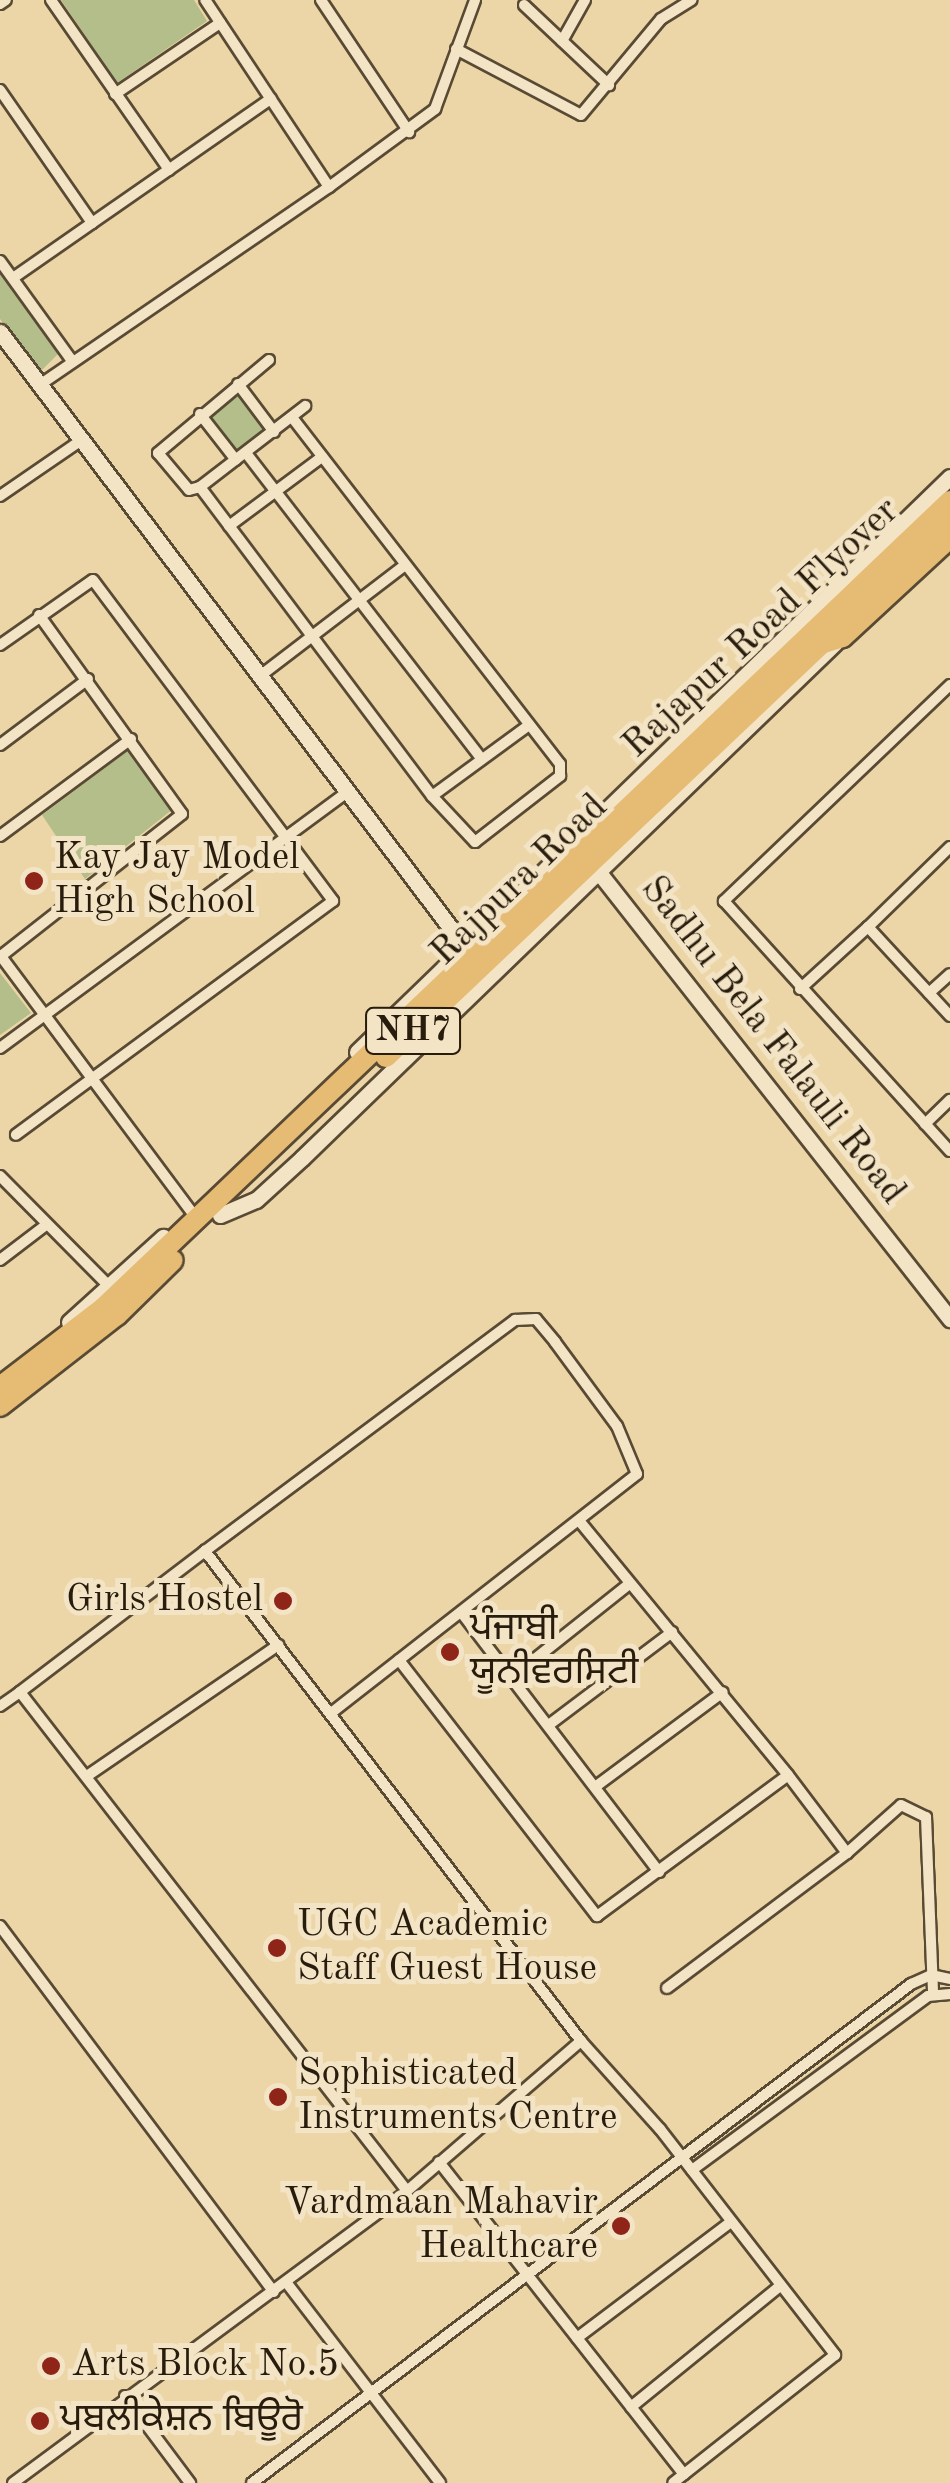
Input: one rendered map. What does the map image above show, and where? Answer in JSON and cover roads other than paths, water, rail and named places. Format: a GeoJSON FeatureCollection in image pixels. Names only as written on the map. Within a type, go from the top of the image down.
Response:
{"type":"FeatureCollection","features":[{"type":"Feature","properties":{"kind":"highway","name":"Rajapur Road Flyover"},"geometry":{"type":"LineString","coordinates":[[590,862],[950,502]]}},
{"type":"Feature","properties":{"kind":"highway","name":"Rajapur Road Flyover"},"geometry":{"type":"LineString","coordinates":[[826,644],[890,563],[950,522]]}},
{"type":"Feature","properties":{"kind":"highway","name":"Rajpura Road"},"geometry":{"type":"LineString","coordinates":[[6,1377],[103,1308],[472,957],[590,862],[826,644]]}},
{"type":"Feature","properties":{"kind":"highway","name":"Rajpura Road"},"geometry":{"type":"LineString","coordinates":[[0,1406],[74,1351],[220,1215],[472,957]]}},
{"type":"Feature","properties":{"kind":"main road"},"geometry":{"type":"LineString","coordinates":[[826,644],[950,538]]}},
{"type":"Feature","properties":{"kind":"street"},"geometry":{"type":"LineString","coordinates":[[50,0],[168,170]]}},
{"type":"Feature","properties":{"kind":"street"},"geometry":{"type":"LineString","coordinates":[[205,0],[328,187]]}},
{"type":"Feature","properties":{"kind":"street"},"geometry":{"type":"LineString","coordinates":[[322,0],[408,132]]}},
{"type":"Feature","properties":{"kind":"street"},"geometry":{"type":"LineString","coordinates":[[41,384],[435,110],[476,0]]}},
{"type":"Feature","properties":{"kind":"street"},"geometry":{"type":"LineString","coordinates":[[562,41],[586,0]]}},
{"type":"Feature","properties":{"kind":"street"},"geometry":{"type":"LineString","coordinates":[[456,49],[578,115],[609,86],[661,19],[692,0]]}},
{"type":"Feature","properties":{"kind":"street"},"geometry":{"type":"LineString","coordinates":[[524,5],[609,86]]}},
{"type":"Feature","properties":{"kind":"street"},"geometry":{"type":"LineString","coordinates":[[116,94],[220,23]]}},
{"type":"Feature","properties":{"kind":"street"},"geometry":{"type":"LineString","coordinates":[[0,90],[92,224]]}},
{"type":"Feature","properties":{"kind":"street"},"geometry":{"type":"LineString","coordinates":[[12,278],[271,99]]}},
{"type":"Feature","properties":{"kind":"street"},"geometry":{"type":"LineString","coordinates":[[0,261],[72,361]]}},
{"type":"Feature","properties":{"kind":"street"},"geometry":{"type":"LineString","coordinates":[[0,332],[84,438],[472,957]]}},
{"type":"Feature","properties":{"kind":"street"},"geometry":{"type":"LineString","coordinates":[[269,360],[158,453],[189,490],[200,488],[305,406]]}},
{"type":"Feature","properties":{"kind":"street"},"geometry":{"type":"LineString","coordinates":[[238,384],[274,432]]}},
{"type":"Feature","properties":{"kind":"street"},"geometry":{"type":"LineString","coordinates":[[200,414],[275,492],[482,759]]}},
{"type":"Feature","properties":{"kind":"street"},"geometry":{"type":"LineString","coordinates":[[200,488],[432,796],[468,839],[479,840],[561,773],[530,725],[292,417]]}},
{"type":"Feature","properties":{"kind":"street"},"geometry":{"type":"LineString","coordinates":[[0,496],[84,438]]}},
{"type":"Feature","properties":{"kind":"street"},"geometry":{"type":"LineString","coordinates":[[229,526],[322,457]]}},
{"type":"Feature","properties":{"kind":"street"},"geometry":{"type":"LineString","coordinates":[[6,1377],[472,957],[950,476]]}},
{"type":"Feature","properties":{"kind":"street"},"geometry":{"type":"LineString","coordinates":[[260,676],[404,566]]}},
{"type":"Feature","properties":{"kind":"street"},"geometry":{"type":"LineString","coordinates":[[0,645],[93,580],[331,896],[330,906],[16,1135]]}},
{"type":"Feature","properties":{"kind":"street"},"geometry":{"type":"LineString","coordinates":[[40,614],[181,807],[181,817],[0,956],[191,1211]]}},
{"type":"Feature","properties":{"kind":"street"},"geometry":{"type":"LineString","coordinates":[[0,745],[88,679]]}},
{"type":"Feature","properties":{"kind":"street"},"geometry":{"type":"LineString","coordinates":[[950,685],[724,896],[726,908],[950,1151]]}},
{"type":"Feature","properties":{"kind":"street"},"geometry":{"type":"LineString","coordinates":[[432,796],[530,725]]}},
{"type":"Feature","properties":{"kind":"street"},"geometry":{"type":"LineString","coordinates":[[0,836],[131,739]]}},
{"type":"Feature","properties":{"kind":"street"},"geometry":{"type":"LineString","coordinates":[[0,1048],[347,792]]}},
{"type":"Feature","properties":{"kind":"street"},"geometry":{"type":"LineString","coordinates":[[800,989],[950,847]]}},
{"type":"Feature","properties":{"kind":"street"},"geometry":{"type":"LineString","coordinates":[[220,1215],[256,1200],[590,862]]}},
{"type":"Feature","properties":{"kind":"street","name":"Sadhu Bela Falauli Road"},"geometry":{"type":"LineString","coordinates":[[590,862],[950,1319]]}},
{"type":"Feature","properties":{"kind":"street"},"geometry":{"type":"LineString","coordinates":[[868,927],[950,1016]]}},
{"type":"Feature","properties":{"kind":"street"},"geometry":{"type":"LineString","coordinates":[[930,994],[950,974]]}},
{"type":"Feature","properties":{"kind":"street"},"geometry":{"type":"LineString","coordinates":[[925,1124],[950,1100]]}},
{"type":"Feature","properties":{"kind":"street"},"geometry":{"type":"LineString","coordinates":[[0,1177],[110,1287]]}},
{"type":"Feature","properties":{"kind":"street"},"geometry":{"type":"LineString","coordinates":[[0,1260],[46,1225]]}},
{"type":"Feature","properties":{"kind":"street"},"geometry":{"type":"LineString","coordinates":[[0,1706],[522,1316],[536,1319],[636,1461],[634,1478],[330,1713]]}},
{"type":"Feature","properties":{"kind":"street"},"geometry":{"type":"LineString","coordinates":[[0,1416],[74,1351]]}},
{"type":"Feature","properties":{"kind":"street"},"geometry":{"type":"LineString","coordinates":[[579,1521],[628,1585],[722,1692],[847,1853]]}},
{"type":"Feature","properties":{"kind":"street"},"geometry":{"type":"LineString","coordinates":[[205,1551],[581,2041],[692,2170],[835,2356],[674,2483]]}},
{"type":"Feature","properties":{"kind":"street"},"geometry":{"type":"LineString","coordinates":[[511,1678],[628,1585]]}},
{"type":"Feature","properties":{"kind":"street"},"geometry":{"type":"LineString","coordinates":[[461,1612],[659,1872]]}},
{"type":"Feature","properties":{"kind":"street"},"geometry":{"type":"LineString","coordinates":[[550,1724],[672,1632]]}},
{"type":"Feature","properties":{"kind":"street"},"geometry":{"type":"LineString","coordinates":[[87,1776],[278,1645]]}},
{"type":"Feature","properties":{"kind":"street"},"geometry":{"type":"LineString","coordinates":[[399,1660],[597,1916],[788,1776]]}},
{"type":"Feature","properties":{"kind":"street"},"geometry":{"type":"LineString","coordinates":[[20,1692],[406,2191]]}},
{"type":"Feature","properties":{"kind":"street"},"geometry":{"type":"LineString","coordinates":[[595,1787],[722,1692]]}},
{"type":"Feature","properties":{"kind":"street"},"geometry":{"type":"LineString","coordinates":[[668,1988],[847,1853],[901,1805],[926,1817],[934,1888],[933,1994]]}},
{"type":"Feature","properties":{"kind":"street"},"geometry":{"type":"LineString","coordinates":[[0,1926],[274,2292]]}},
{"type":"Feature","properties":{"kind":"street"},"geometry":{"type":"LineString","coordinates":[[252,2483],[678,2154],[931,1975],[950,1978]]}},
{"type":"Feature","properties":{"kind":"street"},"geometry":{"type":"LineString","coordinates":[[692,2170],[933,1994],[950,1994]]}},
{"type":"Feature","properties":{"kind":"street"},"geometry":{"type":"LineString","coordinates":[[13,2483],[125,2396],[274,2292],[406,2191],[581,2041]]}},
{"type":"Feature","properties":{"kind":"street"},"geometry":{"type":"LineString","coordinates":[[439,2162],[684,2475]]}},
{"type":"Feature","properties":{"kind":"street"},"geometry":{"type":"LineString","coordinates":[[577,2338],[730,2222]]}},
{"type":"Feature","properties":{"kind":"street"},"geometry":{"type":"LineString","coordinates":[[286,2282],[440,2483]]}},
{"type":"Feature","properties":{"kind":"street"},"geometry":{"type":"LineString","coordinates":[[631,2407],[780,2286]]}},
{"type":"Feature","properties":{"kind":"street"},"geometry":{"type":"LineString","coordinates":[[125,2396],[190,2483]]}},
{"type":"Feature","properties":{"kind":"place","name":"Kay Jay Model High School"},"geometry":{"type":"Point","coordinates":[34,881]}},
{"type":"Feature","properties":{"kind":"place","name":"Girls Hostel"},"geometry":{"type":"Point","coordinates":[283,1601]}},
{"type":"Feature","properties":{"kind":"place","name":"ਪੰਜਾਬੀ ਯੂਨੀਵਰਸਿਟੀ"},"geometry":{"type":"Point","coordinates":[450,1652]}},
{"type":"Feature","properties":{"kind":"place","name":"UGC Academic Staff Guest House"},"geometry":{"type":"Point","coordinates":[277,1948]}},
{"type":"Feature","properties":{"kind":"place","name":"Sophisticated Instruments Centre"},"geometry":{"type":"Point","coordinates":[278,2097]}},
{"type":"Feature","properties":{"kind":"place","name":"Vardmaan Mahavir Healthcare"},"geometry":{"type":"Point","coordinates":[621,2226]}},
{"type":"Feature","properties":{"kind":"place","name":"Arts Block No.5"},"geometry":{"type":"Point","coordinates":[51,2366]}},
{"type":"Feature","properties":{"kind":"place","name":"ਪਬਲੀਕੇਸ਼ਨ ਬਿਊਰੋ"},"geometry":{"type":"Point","coordinates":[40,2421]}}]}
